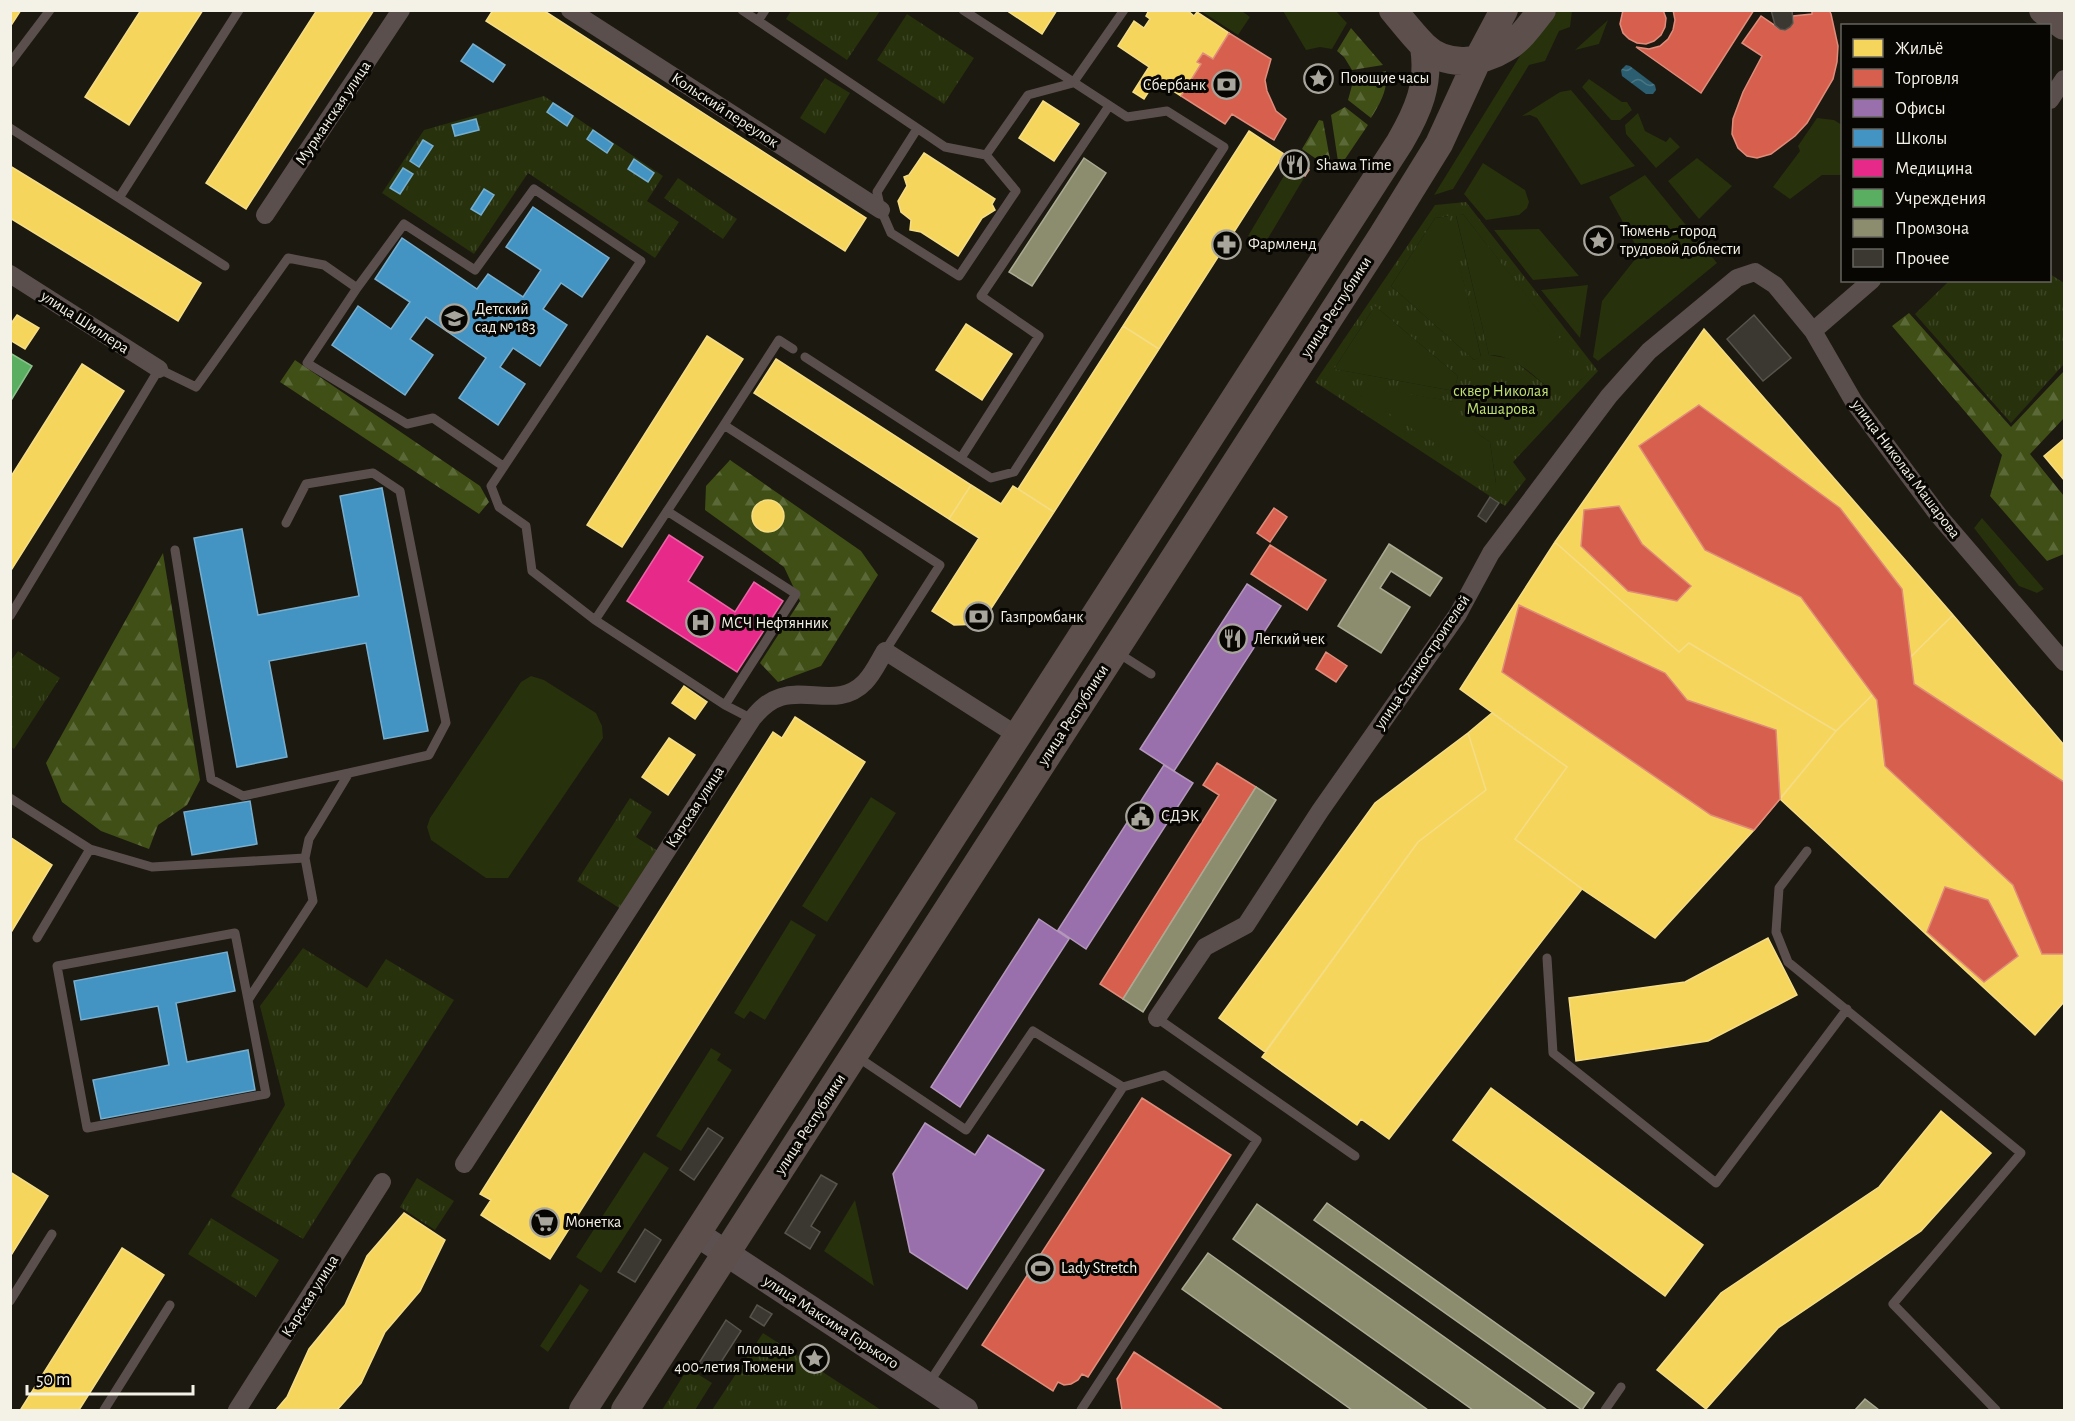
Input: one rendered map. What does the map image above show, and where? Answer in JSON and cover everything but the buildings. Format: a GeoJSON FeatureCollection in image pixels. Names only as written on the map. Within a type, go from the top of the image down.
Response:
{"type":"FeatureCollection","features":[{"type":"Feature","properties":{"kind":"main road"},"geometry":{"type":"LineString","coordinates":[[1393,10],[1424,47],[1441,57],[1463,62],[1491,56],[1508,47],[1524,33],[1542,10]]}},
{"type":"Feature","properties":{"kind":"main road"},"geometry":{"type":"LineString","coordinates":[[1478,59],[1473,45],[1473,31],[1481,10]]}},
{"type":"Feature","properties":{"kind":"main road","name":"улица Республики"},"geometry":{"type":"LineString","coordinates":[[625,1410],[1382,237],[1439,144],[1478,59],[1504,10]]}},
{"type":"Feature","properties":{"kind":"main road"},"geometry":{"type":"LineString","coordinates":[[2043,10],[2064,26]]}},
{"type":"Feature","properties":{"kind":"main road"},"geometry":{"type":"LineString","coordinates":[[583,1410],[1414,119],[1426,81],[1424,47]]}},
{"type":"Feature","properties":{"kind":"street","name":"Мурманская улица"},"geometry":{"type":"LineString","coordinates":[[265,215],[401,10]]}},
{"type":"Feature","properties":{"kind":"street","name":"Кольский переулок"},"geometry":{"type":"LineString","coordinates":[[570,10],[881,210]]}},
{"type":"Feature","properties":{"kind":"street"},"geometry":{"type":"LineString","coordinates":[[2051,97],[2064,79]]}},
{"type":"Feature","properties":{"kind":"street","name":"улица Николая Машарова"},"geometry":{"type":"LineString","coordinates":[[1755,272],[1775,285],[1813,332],[1854,402],[1939,516],[2064,662]]}},
{"type":"Feature","properties":{"kind":"street","name":"улица Станкостроителей"},"geometry":{"type":"LineString","coordinates":[[1157,1018],[1206,947],[1246,925],[1320,811],[1458,614],[1491,553],[1609,396],[1649,351],[1737,278],[1755,272]]}},
{"type":"Feature","properties":{"kind":"street","name":"улица Шиллера"},"geometry":{"type":"LineString","coordinates":[[12,278],[159,369]]}},
{"type":"Feature","properties":{"kind":"street"},"geometry":{"type":"LineString","coordinates":[[1813,332],[1870,282]]}},
{"type":"Feature","properties":{"kind":"street"},"geometry":{"type":"LineString","coordinates":[[885,651],[1018,736]]}},
{"type":"Feature","properties":{"kind":"street","name":"Карская улица"},"geometry":{"type":"LineString","coordinates":[[464,1164],[752,719],[766,704],[782,696],[828,698],[847,694],[865,682],[885,651]]}},
{"type":"Feature","properties":{"kind":"street","name":"Карская улица"},"geometry":{"type":"LineString","coordinates":[[237,1410],[382,1182]]}},
{"type":"Feature","properties":{"kind":"street","name":"улица Максима Горького"},"geometry":{"type":"LineString","coordinates":[[697,1234],[965,1410]]}},
{"type":"Feature","properties":{"kind":"lane"},"geometry":{"type":"LineString","coordinates":[[10,63],[50,10]]}},
{"type":"Feature","properties":{"kind":"lane"},"geometry":{"type":"LineString","coordinates":[[119,198],[239,10]]}},
{"type":"Feature","properties":{"kind":"lane"},"geometry":{"type":"LineString","coordinates":[[742,10],[945,147],[986,155],[1016,191],[959,276],[891,233],[881,210],[877,192],[917,129]]}},
{"type":"Feature","properties":{"kind":"lane"},"geometry":{"type":"LineString","coordinates":[[758,21],[765,10]]}},
{"type":"Feature","properties":{"kind":"lane"},"geometry":{"type":"LineString","coordinates":[[805,357],[992,478],[1014,472],[1224,147],[1167,111],[1127,117],[963,10]]}},
{"type":"Feature","properties":{"kind":"lane"},"geometry":{"type":"LineString","coordinates":[[986,155],[1028,95],[1073,83],[1124,10]]}},
{"type":"Feature","properties":{"kind":"lane"},"geometry":{"type":"LineString","coordinates":[[961,458],[1039,336],[981,296],[1109,106]]}},
{"type":"Feature","properties":{"kind":"lane"},"geometry":{"type":"LineString","coordinates":[[10,128],[225,266]]}},
{"type":"Feature","properties":{"kind":"lane"},"geometry":{"type":"LineString","coordinates":[[503,466],[433,418],[407,424],[307,363],[357,288],[404,224],[475,270],[534,189],[641,261],[491,486],[499,507],[526,526],[532,571],[595,620],[725,705],[752,719]]}},
{"type":"Feature","properties":{"kind":"lane"},"geometry":{"type":"LineString","coordinates":[[10,615],[159,369],[196,387],[288,258],[324,265],[357,288]]}},
{"type":"Feature","properties":{"kind":"lane"},"geometry":{"type":"LineString","coordinates":[[595,620],[778,340],[793,349]]}},
{"type":"Feature","properties":{"kind":"lane"},"geometry":{"type":"LineString","coordinates":[[724,425],[940,566],[885,651]]}},
{"type":"Feature","properties":{"kind":"lane"},"geometry":{"type":"LineString","coordinates":[[175,550],[212,779],[243,796],[429,754],[446,723],[400,491],[373,473],[306,484],[286,523]]}},
{"type":"Feature","properties":{"kind":"lane"},"geometry":{"type":"LineString","coordinates":[[667,511],[796,594],[725,705]]}},
{"type":"Feature","properties":{"kind":"lane"},"geometry":{"type":"LineString","coordinates":[[1115,650],[1151,674]]}},
{"type":"Feature","properties":{"kind":"lane"},"geometry":{"type":"LineString","coordinates":[[248,1000],[235,933],[57,966],[87,1128],[266,1095],[248,1000],[313,901],[305,858],[309,839],[349,773]]}},
{"type":"Feature","properties":{"kind":"lane"},"geometry":{"type":"LineString","coordinates":[[10,798],[90,849],[152,867],[305,858]]}},
{"type":"Feature","properties":{"kind":"lane"},"geometry":{"type":"LineString","coordinates":[[37,938],[90,849]]}},
{"type":"Feature","properties":{"kind":"lane"},"geometry":{"type":"LineString","coordinates":[[1807,851],[1779,888],[1776,932],[1788,962],[2021,1153],[1893,1304],[1996,1410]]}},
{"type":"Feature","properties":{"kind":"lane"},"geometry":{"type":"LineString","coordinates":[[1547,958],[1553,1053],[1716,1182],[1847,1009]]}},
{"type":"Feature","properties":{"kind":"lane"},"geometry":{"type":"LineString","coordinates":[[1157,1018],[1355,1156]]}},
{"type":"Feature","properties":{"kind":"lane"},"geometry":{"type":"LineString","coordinates":[[854,1055],[966,1130],[1033,1031],[1124,1087]]}},
{"type":"Feature","properties":{"kind":"lane"},"geometry":{"type":"LineString","coordinates":[[927,1385],[1124,1087],[1164,1075],[1257,1140],[1080,1410]]}},
{"type":"Feature","properties":{"kind":"lane"},"geometry":{"type":"LineString","coordinates":[[10,1301],[52,1234]]}},
{"type":"Feature","properties":{"kind":"lane"},"geometry":{"type":"LineString","coordinates":[[104,1410],[170,1305]]}},
{"type":"Feature","properties":{"kind":"lane"},"geometry":{"type":"LineString","coordinates":[[1605,1410],[1621,1387]]}},
{"type":"Feature","properties":{"kind":"green space"},"geometry":{"type":"Polygon","coordinates":[[[791,11],[880,11],[847,60],[786,19],[791,11]]]}},
{"type":"Feature","properties":{"kind":"green space"},"geometry":{"type":"Polygon","coordinates":[[[1201,11],[1242,11],[1250,17],[1238,35],[1201,11]]]}},
{"type":"Feature","properties":{"kind":"green space"},"geometry":{"type":"Polygon","coordinates":[[[1283,11],[1336,11],[1347,23],[1332,49],[1320,47],[1306,50],[1283,11]]]}},
{"type":"Feature","properties":{"kind":"green space"},"geometry":{"type":"Polygon","coordinates":[[[1556,11],[1572,11],[1570,27],[1559,31],[1545,61],[1529,65],[1453,189],[1434,195],[1523,51],[1556,11]]]}},
{"type":"Feature","properties":{"kind":"green space"},"geometry":{"type":"Polygon","coordinates":[[[907,14],[974,58],[944,104],[877,60],[907,14]]]}},
{"type":"Feature","properties":{"kind":"green space"},"geometry":{"type":"Polygon","coordinates":[[[1608,20],[1599,44],[1575,50],[1608,20]]]}},
{"type":"Feature","properties":{"kind":"green space"},"geometry":{"type":"Polygon","coordinates":[[[1351,28],[1383,65],[1352,70],[1337,51],[1351,28]]]}},
{"type":"Feature","properties":{"kind":"green space"},"geometry":{"type":"Polygon","coordinates":[[[1386,71],[1383,96],[1371,118],[1348,100],[1354,78],[1386,71]]]}},
{"type":"Feature","properties":{"kind":"green space"},"geometry":{"type":"Polygon","coordinates":[[[825,78],[850,93],[825,134],[800,118],[825,78]]]}},
{"type":"Feature","properties":{"kind":"green space"},"geometry":{"type":"Polygon","coordinates":[[[1589,79],[1622,102],[1627,102],[1632,110],[1620,120],[1611,120],[1582,87],[1589,79]]]}},
{"type":"Feature","properties":{"kind":"green space"},"geometry":{"type":"Polygon","coordinates":[[[1571,90],[1635,166],[1581,185],[1537,118],[1530,115],[1522,116],[1560,92],[1571,90]]]}},
{"type":"Feature","properties":{"kind":"green space"},"geometry":{"type":"Polygon","coordinates":[[[544,96],[663,176],[647,201],[679,222],[655,258],[528,173],[474,254],[382,193],[424,130],[544,96]]]}},
{"type":"Feature","properties":{"kind":"green space"},"geometry":{"type":"Polygon","coordinates":[[[1345,107],[1368,125],[1339,168],[1331,115],[1345,107]]]}},
{"type":"Feature","properties":{"kind":"green space"},"geometry":{"type":"Polygon","coordinates":[[[1638,113],[1645,131],[1666,142],[1670,137],[1680,147],[1656,168],[1626,134],[1625,125],[1638,113]]]}},
{"type":"Feature","properties":{"kind":"green space"},"geometry":{"type":"Polygon","coordinates":[[[1817,118],[1834,120],[1841,124],[1841,175],[1822,175],[1790,199],[1773,187],[1800,151],[1798,146],[1817,118]]]}},
{"type":"Feature","properties":{"kind":"green space"},"geometry":{"type":"Polygon","coordinates":[[[1319,120],[1323,121],[1332,170],[1302,149],[1319,120]]]}},
{"type":"Feature","properties":{"kind":"green space"},"geometry":{"type":"Polygon","coordinates":[[[1697,158],[1732,186],[1699,219],[1668,181],[1697,158]]]}},
{"type":"Feature","properties":{"kind":"green space"},"geometry":{"type":"Polygon","coordinates":[[[1483,163],[1525,190],[1529,202],[1527,208],[1519,215],[1486,220],[1464,194],[1483,163]]]}},
{"type":"Feature","properties":{"kind":"green space"},"geometry":{"type":"Polygon","coordinates":[[[1288,169],[1304,178],[1264,245],[1248,236],[1288,169]]]}},
{"type":"Feature","properties":{"kind":"green space"},"geometry":{"type":"Polygon","coordinates":[[[1645,175],[1717,263],[1598,361],[1593,357],[1602,301],[1640,253],[1609,197],[1645,175]]]}},
{"type":"Feature","properties":{"kind":"green space"},"geometry":{"type":"Polygon","coordinates":[[[678,178],[737,219],[723,239],[664,198],[678,178]]]}},
{"type":"Feature","properties":{"kind":"green space","name":"сквер Николая Машарова"},"geometry":{"type":"Polygon","coordinates":[[[1466,202],[1598,371],[1513,462],[1526,479],[1505,506],[1315,382],[1435,205],[1466,202]],[[1463,214],[1456,216],[1489,355],[1512,359],[1551,390],[1566,371],[1579,381],[1588,375],[1463,214]],[[1448,216],[1435,218],[1391,286],[1474,360],[1481,356],[1448,216]],[[1375,306],[1334,369],[1454,391],[1458,376],[1375,306]],[[1360,386],[1356,392],[1496,483],[1490,442],[1464,421],[1454,402],[1360,386]]]}},
{"type":"Feature","properties":{"kind":"green space"},"geometry":{"type":"Polygon","coordinates":[[[1463,214],[1589,375],[1579,381],[1551,390],[1515,362],[1489,355],[1456,215],[1463,214]]]}},
{"type":"Feature","properties":{"kind":"green space"},"geometry":{"type":"Polygon","coordinates":[[[1449,216],[1481,357],[1474,360],[1391,286],[1435,218],[1449,216]]]}},
{"type":"Feature","properties":{"kind":"green space"},"geometry":{"type":"Polygon","coordinates":[[[1539,229],[1579,276],[1533,280],[1494,230],[1539,229]]]}},
{"type":"Feature","properties":{"kind":"green space"},"geometry":{"type":"Polygon","coordinates":[[[2051,275],[2064,283],[2064,364],[2011,423],[1915,314],[1948,282],[2051,282],[2051,275]]]}},
{"type":"Feature","properties":{"kind":"green space"},"geometry":{"type":"Polygon","coordinates":[[[1588,285],[1580,338],[1541,290],[1588,285]]]}},
{"type":"Feature","properties":{"kind":"green space"},"geometry":{"type":"Polygon","coordinates":[[[1375,306],[1458,376],[1454,391],[1334,369],[1375,306]]]}},
{"type":"Feature","properties":{"kind":"green space"},"geometry":{"type":"Polygon","coordinates":[[[1909,313],[2011,427],[2064,371],[2064,418],[2030,454],[2064,496],[2064,554],[2047,561],[1990,496],[2002,455],[1892,326],[1909,313]]]}},
{"type":"Feature","properties":{"kind":"green space"},"geometry":{"type":"Polygon","coordinates":[[[295,360],[480,486],[489,502],[479,514],[280,382],[295,360]]]}},
{"type":"Feature","properties":{"kind":"green space"},"geometry":{"type":"Polygon","coordinates":[[[1360,385],[1455,402],[1464,420],[1490,442],[1496,484],[1355,392],[1360,385]]]}},
{"type":"Feature","properties":{"kind":"green space"},"geometry":{"type":"Polygon","coordinates":[[[730,460],[861,551],[878,575],[821,666],[778,682],[760,663],[800,601],[784,567],[705,510],[706,486],[730,460]]]}},
{"type":"Feature","properties":{"kind":"green space"},"geometry":{"type":"Polygon","coordinates":[[[1982,518],[2044,589],[2037,593],[2019,586],[1974,528],[1982,518]]]}},
{"type":"Feature","properties":{"kind":"green space"},"geometry":{"type":"Polygon","coordinates":[[[163,553],[200,780],[187,805],[158,825],[149,849],[101,831],[62,802],[46,763],[163,553]]]}},
{"type":"Feature","properties":{"kind":"green space"},"geometry":{"type":"Polygon","coordinates":[[[18,651],[60,678],[14,749],[10,746],[10,662],[18,651]]]}},
{"type":"Feature","properties":{"kind":"green space"},"geometry":{"type":"Polygon","coordinates":[[[531,676],[544,680],[596,713],[602,726],[603,738],[508,878],[486,878],[431,840],[427,827],[430,818],[521,682],[531,676]]]}},
{"type":"Feature","properties":{"kind":"green space"},"geometry":{"type":"Polygon","coordinates":[[[871,797],[896,813],[827,922],[802,906],[871,797]]]}},
{"type":"Feature","properties":{"kind":"green space"},"geometry":{"type":"Polygon","coordinates":[[[630,798],[652,812],[636,837],[661,853],[624,911],[577,881],[630,798]]]}},
{"type":"Feature","properties":{"kind":"green space"},"geometry":{"type":"Polygon","coordinates":[[[791,920],[816,935],[765,1020],[750,1011],[744,1019],[734,1013],[791,920]]]}},
{"type":"Feature","properties":{"kind":"green space"},"geometry":{"type":"Polygon","coordinates":[[[303,948],[367,988],[386,959],[454,1000],[303,1239],[231,1196],[285,1105],[260,1006],[303,948]]]}},
{"type":"Feature","properties":{"kind":"green space"},"geometry":{"type":"Polygon","coordinates":[[[711,1048],[721,1054],[717,1060],[732,1070],[681,1151],[656,1136],[711,1048]]]}},
{"type":"Feature","properties":{"kind":"green space"},"geometry":{"type":"Polygon","coordinates":[[[644,1152],[669,1168],[601,1273],[576,1257],[644,1152]]]}},
{"type":"Feature","properties":{"kind":"green space"},"geometry":{"type":"Polygon","coordinates":[[[417,1178],[454,1201],[435,1230],[400,1207],[417,1178]]]}},
{"type":"Feature","properties":{"kind":"green space"},"geometry":{"type":"Polygon","coordinates":[[[855,1200],[874,1286],[824,1251],[855,1200]]]}},
{"type":"Feature","properties":{"kind":"green space"},"geometry":{"type":"Polygon","coordinates":[[[211,1218],[279,1260],[256,1297],[188,1254],[211,1218]]]}},
{"type":"Feature","properties":{"kind":"green space"},"geometry":{"type":"Polygon","coordinates":[[[580,1284],[589,1290],[548,1352],[540,1346],[580,1284]]]}},
{"type":"Feature","properties":{"kind":"green space"},"geometry":{"type":"Polygon","coordinates":[[[763,1333],[881,1410],[712,1410],[763,1333]]]}},
{"type":"Feature","properties":{"kind":"green space"},"geometry":{"type":"Polygon","coordinates":[[[688,1368],[712,1383],[695,1410],[662,1410],[688,1368]]]}},
{"type":"Feature","properties":{"kind":"water"},"geometry":{"type":"Polygon","coordinates":[[[1626,65],[1655,85],[1656,90],[1653,94],[1646,94],[1622,76],[1621,70],[1626,65]]]}},
{"type":"Feature","properties":{"kind":"place","name":"Поющие часы"},"geometry":{"type":"Point","coordinates":[1319,78]}},
{"type":"Feature","properties":{"kind":"place","name":"Сбербанк"},"geometry":{"type":"Point","coordinates":[1227,85]}},
{"type":"Feature","properties":{"kind":"place","name":"Shawa Time"},"geometry":{"type":"Point","coordinates":[1295,165]}},
{"type":"Feature","properties":{"kind":"place","name":"Тюмень - город трудовой доблести"},"geometry":{"type":"Point","coordinates":[1599,240]}},
{"type":"Feature","properties":{"kind":"place","name":"Фармленд"},"geometry":{"type":"Point","coordinates":[1227,244]}},
{"type":"Feature","properties":{"kind":"place","name":"Детский сад № 183"},"geometry":{"type":"Point","coordinates":[454,318]}},
{"type":"Feature","properties":{"kind":"place","name":"Газпромбанк"},"geometry":{"type":"Point","coordinates":[979,617]}},
{"type":"Feature","properties":{"kind":"place","name":"МСЧ Нефтянник"},"geometry":{"type":"Point","coordinates":[700,623]}},
{"type":"Feature","properties":{"kind":"place","name":"Легкий чек"},"geometry":{"type":"Point","coordinates":[1233,639]}},
{"type":"Feature","properties":{"kind":"place","name":"СДЭК"},"geometry":{"type":"Point","coordinates":[1140,816]}},
{"type":"Feature","properties":{"kind":"place","name":"Монетка"},"geometry":{"type":"Point","coordinates":[544,1222]}},
{"type":"Feature","properties":{"kind":"place","name":"Lady Stretch"},"geometry":{"type":"Point","coordinates":[1040,1268]}},
{"type":"Feature","properties":{"kind":"place","name":"площадь 400-летия Тюмени"},"geometry":{"type":"Point","coordinates":[815,1358]}}]}
